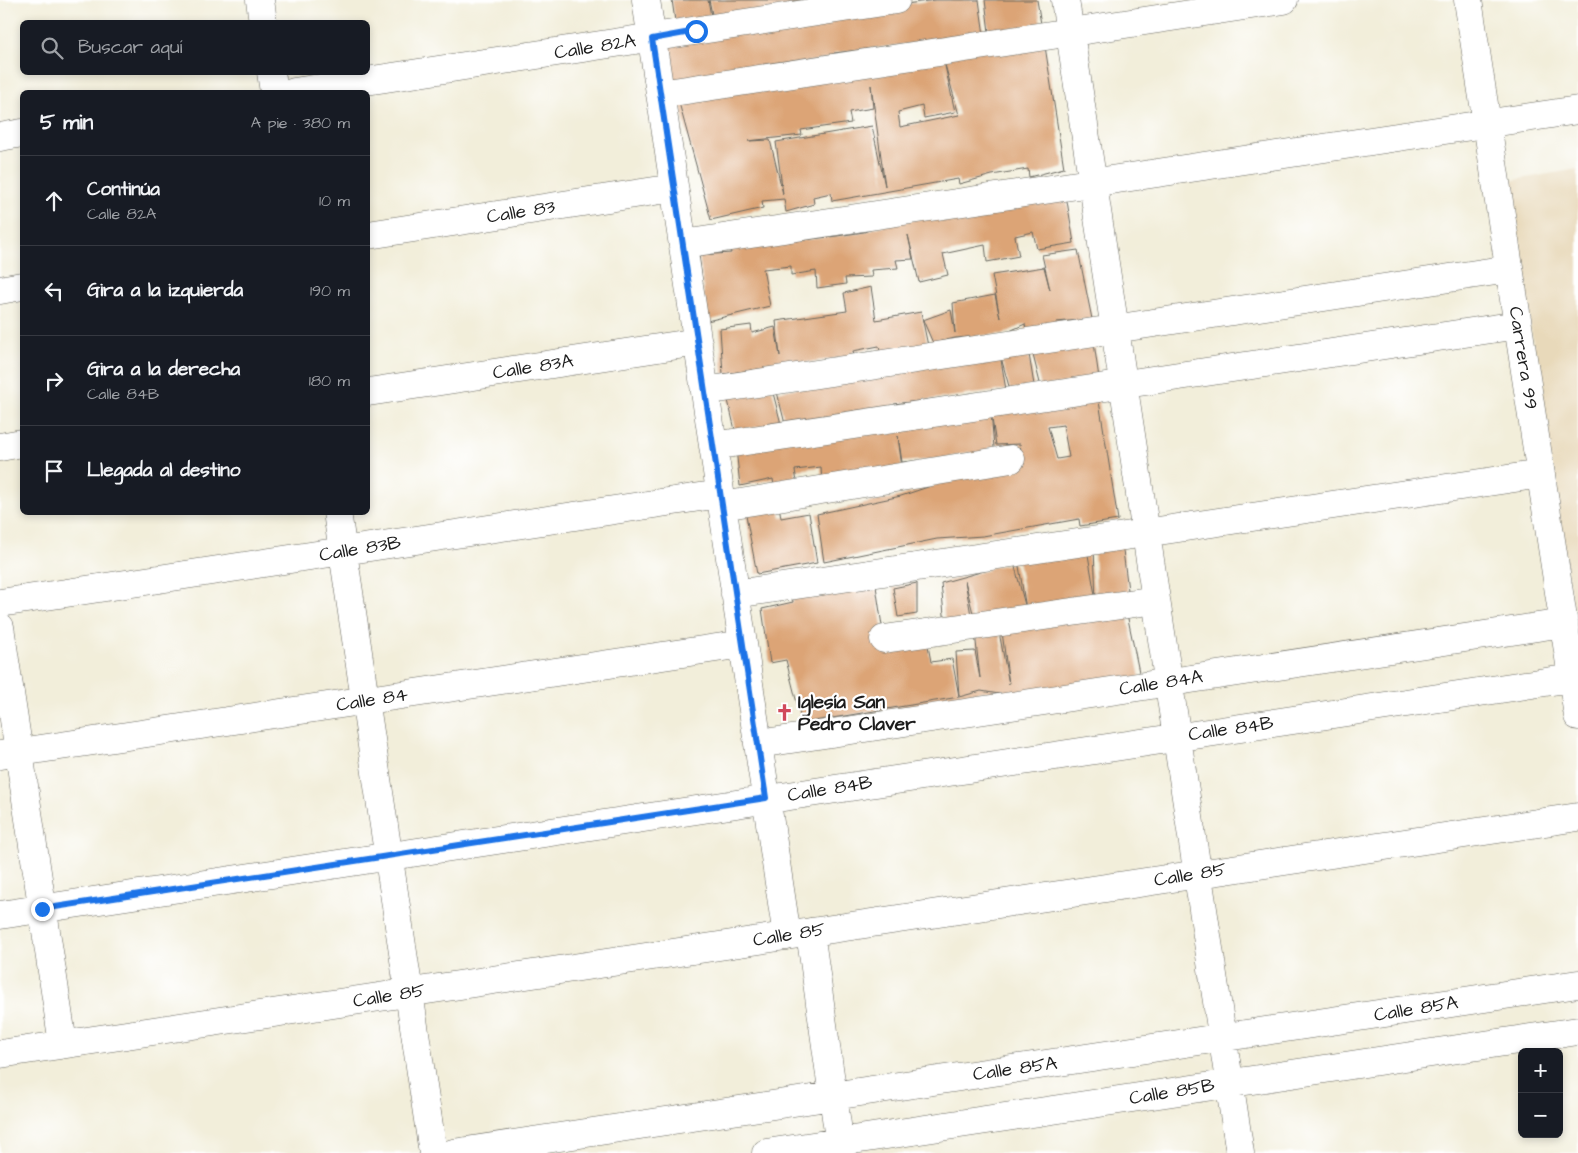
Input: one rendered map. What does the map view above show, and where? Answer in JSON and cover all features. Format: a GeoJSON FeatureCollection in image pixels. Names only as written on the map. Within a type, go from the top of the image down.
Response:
{"type":"FeatureCollection","features":[{"type":"Feature","properties":{"kind":"street"},"geometry":{"type":"LineString","coordinates":[[260,0],[263,20]]}},
{"type":"Feature","properties":{"kind":"street"},"geometry":{"type":"LineString","coordinates":[[646,0],[766,798],[833,1096],[840,1148]]}},
{"type":"Feature","properties":{"kind":"street","name":"Calle 82A"},"geometry":{"type":"LineString","coordinates":[[308,90],[652,39],[896,0]]}},
{"type":"Feature","properties":{"kind":"street"},"geometry":{"type":"LineString","coordinates":[[1065,0],[1240,1153]]}},
{"type":"Feature","properties":{"kind":"street"},"geometry":{"type":"LineString","coordinates":[[660,94],[1284,0]]}},
{"type":"Feature","properties":{"kind":"street","name":"Carrera 99"},"geometry":{"type":"LineString","coordinates":[[1468,0],[1578,716]]}},
{"type":"Feature","properties":{"kind":"street"},"geometry":{"type":"LineString","coordinates":[[271,75],[274,90]]}},
{"type":"Feature","properties":{"kind":"street"},"geometry":{"type":"LineString","coordinates":[[683,244],[1578,110]]}},
{"type":"Feature","properties":{"kind":"street"},"geometry":{"type":"LineString","coordinates":[[0,137],[20,133]]}},
{"type":"Feature","properties":{"kind":"street","name":"Calle 83"},"geometry":{"type":"LineString","coordinates":[[370,235],[674,188]]}},
{"type":"Feature","properties":{"kind":"street"},"geometry":{"type":"LineString","coordinates":[[705,391],[1509,269]]}},
{"type":"Feature","properties":{"kind":"street"},"geometry":{"type":"LineString","coordinates":[[0,290],[20,286]]}},
{"type":"Feature","properties":{"kind":"street"},"geometry":{"type":"LineString","coordinates":[[713,446],[1518,325]]}},
{"type":"Feature","properties":{"kind":"street","name":"Calle 83A"},"geometry":{"type":"LineString","coordinates":[[370,392],[698,342]]}},
{"type":"Feature","properties":{"kind":"street"},"geometry":{"type":"LineString","coordinates":[[0,447],[20,443]]}},
{"type":"Feature","properties":{"kind":"street","name":"Calle 83B"},"geometry":{"type":"LineString","coordinates":[[0,603],[343,551],[1011,460]]}},
{"type":"Feature","properties":{"kind":"street"},"geometry":{"type":"LineString","coordinates":[[735,594],[1541,474]]}},
{"type":"Feature","properties":{"kind":"street"},"geometry":{"type":"LineString","coordinates":[[337,515],[433,1153]]}},
{"type":"Feature","properties":{"kind":"street"},"geometry":{"type":"LineString","coordinates":[[884,639],[1156,600]]}},
{"type":"Feature","properties":{"kind":"street","name":"Calle 84A"},"geometry":{"type":"LineString","coordinates":[[758,744],[1564,623]]}},
{"type":"Feature","properties":{"kind":"street"},"geometry":{"type":"LineString","coordinates":[[0,627],[10,754],[42,909],[63,1044]]}},
{"type":"Feature","properties":{"kind":"street","name":"Calle 84"},"geometry":{"type":"LineString","coordinates":[[10,754],[743,644]]}},
{"type":"Feature","properties":{"kind":"street","name":"Calle 84B"},"geometry":{"type":"LineString","coordinates":[[0,915],[1572,678]]}},
{"type":"Feature","properties":{"kind":"street","name":"Calle 85"},"geometry":{"type":"LineString","coordinates":[[0,1054],[1578,817]]}},
{"type":"Feature","properties":{"kind":"street","name":"Calle 85A"},"geometry":{"type":"LineString","coordinates":[[453,1153],[1578,984]]}},
{"type":"Feature","properties":{"kind":"street","name":"Calle 85B"},"geometry":{"type":"LineString","coordinates":[[766,1153],[840,1148],[1230,1084],[1578,1031]]}},
{"type":"Feature","properties":{"kind":"shaded area"},"geometry":{"type":"Polygon","coordinates":[[[1578,169],[1578,643],[1509,181],[1578,169]]]}},
{"type":"Feature","properties":{"kind":"building"},"geometry":{"type":"Polygon","coordinates":[[[672,0],[708,0],[711,16],[675,21],[672,0]]]}},
{"type":"Feature","properties":{"kind":"building"},"geometry":{"type":"Polygon","coordinates":[[[709,0],[832,0],[713,19],[709,0]]]}},
{"type":"Feature","properties":{"kind":"building"},"geometry":{"type":"Polygon","coordinates":[[[936,0],[979,0],[984,35],[834,53],[834,57],[673,88],[664,36],[936,0]]]}},
{"type":"Feature","properties":{"kind":"building"},"geometry":{"type":"Polygon","coordinates":[[[985,0],[1037,0],[1041,24],[989,32],[985,0]]]}},
{"type":"Feature","properties":{"kind":"building"},"geometry":{"type":"Polygon","coordinates":[[[1044,40],[1064,168],[1029,177],[1028,169],[992,175],[959,184],[958,179],[832,201],[831,193],[813,197],[814,204],[786,212],[784,199],[762,201],[763,208],[711,220],[678,99],[1044,40]],[[944,61],[955,112],[924,118],[922,106],[898,112],[900,127],[959,115],[944,61]],[[871,85],[873,108],[849,112],[851,123],[801,130],[802,135],[748,141],[770,140],[783,194],[776,142],[872,126],[885,186],[871,85]]]}},
{"type":"Feature","properties":{"kind":"building"},"geometry":{"type":"Polygon","coordinates":[[[1066,195],[1074,243],[1037,249],[1033,232],[1015,236],[1019,256],[987,262],[985,245],[943,254],[948,275],[919,282],[908,235],[913,259],[896,260],[898,268],[871,270],[872,277],[845,278],[846,284],[817,288],[816,271],[791,275],[791,266],[763,269],[770,306],[707,321],[699,255],[731,253],[730,249],[864,232],[887,224],[1066,195]]]}},
{"type":"Feature","properties":{"kind":"building"},"geometry":{"type":"Polygon","coordinates":[[[1078,250],[1092,319],[1056,322],[1058,328],[1026,331],[1025,324],[1003,334],[955,338],[933,343],[923,320],[951,310],[955,333],[953,303],[995,295],[1000,318],[992,275],[1044,267],[1050,290],[1042,255],[1078,250]]]}},
{"type":"Feature","properties":{"kind":"building"},"geometry":{"type":"Polygon","coordinates":[[[871,287],[876,320],[921,312],[928,346],[880,352],[879,346],[853,351],[854,356],[723,374],[720,329],[751,325],[752,333],[775,327],[780,356],[776,321],[847,311],[844,293],[871,287]]]}},
{"type":"Feature","properties":{"kind":"building"},"geometry":{"type":"Polygon","coordinates":[[[1093,336],[1099,378],[1041,387],[1031,347],[1093,336]]]}},
{"type":"Feature","properties":{"kind":"building"},"geometry":{"type":"Polygon","coordinates":[[[1027,342],[1034,385],[1010,390],[1000,354],[1006,390],[894,404],[895,407],[785,424],[777,392],[1027,342]]]}},
{"type":"Feature","properties":{"kind":"building"},"geometry":{"type":"Polygon","coordinates":[[[772,389],[781,424],[735,430],[727,396],[772,389]]]}},
{"type":"Feature","properties":{"kind":"building"},"geometry":{"type":"Polygon","coordinates":[[[1098,395],[1118,520],[1080,526],[1079,519],[983,536],[937,539],[824,562],[817,514],[901,496],[949,480],[1023,464],[1020,444],[996,445],[991,412],[995,459],[971,461],[969,452],[948,458],[902,462],[898,436],[903,476],[822,485],[821,467],[795,470],[798,488],[775,494],[773,479],[740,486],[736,448],[1098,395]],[[1063,425],[1048,427],[1057,459],[1069,457],[1063,425]]]}},
{"type":"Feature","properties":{"kind":"building"},"geometry":{"type":"Polygon","coordinates":[[[778,499],[781,518],[809,513],[817,563],[757,574],[744,505],[778,499]]]}},
{"type":"Feature","properties":{"kind":"building"},"geometry":{"type":"Polygon","coordinates":[[[1122,543],[1129,598],[976,625],[965,581],[972,621],[945,625],[941,583],[988,570],[988,568],[1014,563],[1026,609],[1018,560],[1087,549],[1096,601],[1094,547],[1122,543]]]}},
{"type":"Feature","properties":{"kind":"building"},"geometry":{"type":"Polygon","coordinates":[[[917,583],[917,614],[898,617],[893,588],[917,583]]]}},
{"type":"Feature","properties":{"kind":"building"},"geometry":{"type":"Polygon","coordinates":[[[876,586],[885,646],[927,640],[931,662],[952,659],[959,696],[956,652],[975,651],[980,678],[975,633],[999,632],[1009,684],[1002,632],[1126,609],[1140,677],[1011,696],[981,691],[959,697],[802,723],[786,660],[770,663],[762,609],[793,602],[792,595],[876,586]]]}},
{"type":"Feature","properties":{"kind":"place","name":"Iglesía San Pedro Claver"},"geometry":{"type":"Point","coordinates":[784,713]}},
{"type":"Feature","properties":{"kind":"route"},"geometry":{"type":"LineString","coordinates":[[42,909],[766,798],[652,39],[696,31]]}}]}
